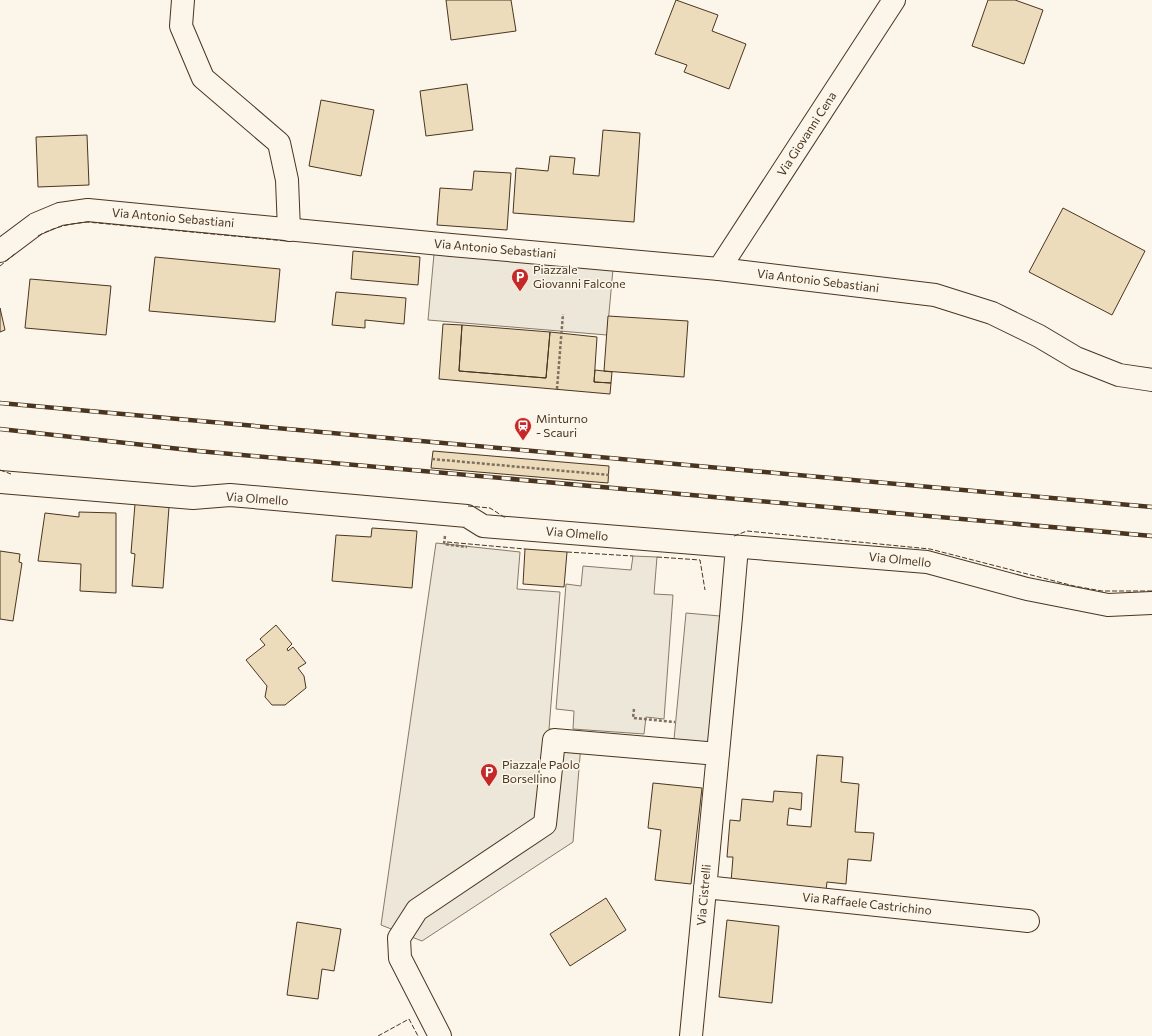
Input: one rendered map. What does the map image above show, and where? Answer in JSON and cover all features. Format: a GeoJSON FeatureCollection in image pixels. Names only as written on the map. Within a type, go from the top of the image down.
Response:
{"type":"FeatureCollection","features":[{"type":"Feature","properties":{"kind":"street"},"geometry":{"type":"LineString","coordinates":[[183,0],[181,26],[203,78],[279,143],[287,180],[289,230]]}},
{"type":"Feature","properties":{"kind":"street","name":"Via Giovanni Cena"},"geometry":{"type":"LineString","coordinates":[[719,269],[894,0]]}},
{"type":"Feature","properties":{"kind":"street","name":"Via Antonio Sebastiani"},"geometry":{"type":"LineString","coordinates":[[0,251],[36,224],[60,214],[88,210],[289,230],[719,269],[935,295],[992,313],[1039,336],[1076,358],[1119,375],[1152,380]]}},
{"type":"Feature","properties":{"kind":"street","name":"Via Olmello"},"geometry":{"type":"LineString","coordinates":[[0,482],[193,498],[230,495],[467,516],[483,526],[927,562],[1027,589],[1108,605],[1152,603]]}},
{"type":"Feature","properties":{"kind":"street"},"geometry":{"type":"LineString","coordinates":[[440,1036],[400,958],[399,938],[417,910],[545,824],[554,740],[718,754],[737,547]]}},
{"type":"Feature","properties":{"kind":"street","name":"Via Cistrelli"},"geometry":{"type":"LineString","coordinates":[[691,1036],[718,754]]}},
{"type":"Feature","properties":{"kind":"street","name":"Via Raffaele Castrichino"},"geometry":{"type":"LineString","coordinates":[[705,887],[1028,921]]}},
{"type":"Feature","properties":{"kind":"path"},"geometry":{"type":"LineString","coordinates":[[557,389],[563,314]]}},
{"type":"Feature","properties":{"kind":"path"},"geometry":{"type":"LineString","coordinates":[[560,343],[564,344]]}},
{"type":"Feature","properties":{"kind":"path"},"geometry":{"type":"LineString","coordinates":[[558,377],[562,378]]}},
{"type":"Feature","properties":{"kind":"path"},"geometry":{"type":"LineString","coordinates":[[432,459],[609,475]]}},
{"type":"Feature","properties":{"kind":"path"},"geometry":{"type":"LineString","coordinates":[[444,544],[467,547]]}},
{"type":"Feature","properties":{"kind":"path"},"geometry":{"type":"LineString","coordinates":[[634,709],[633,718],[675,722]]}},
{"type":"Feature","properties":{"kind":"shaded area","name":"Piazzale Giovanni Falcone"},"geometry":{"type":"Polygon","coordinates":[[[434,254],[613,269],[607,335],[428,320],[434,254]]]}},
{"type":"Feature","properties":{"kind":"shaded area","name":"Piazzale Paolo Borsellino"},"geometry":{"type":"Polygon","coordinates":[[[436,543],[520,552],[517,589],[560,592],[549,729],[582,732],[573,842],[422,941],[381,925],[436,543]]]}},
{"type":"Feature","properties":{"kind":"shaded area"},"geometry":{"type":"Polygon","coordinates":[[[633,556],[657,557],[654,594],[673,595],[664,719],[646,717],[644,734],[573,729],[574,711],[556,709],[566,584],[581,586],[583,566],[631,570],[633,556]]]}},
{"type":"Feature","properties":{"kind":"shaded area"},"geometry":{"type":"Polygon","coordinates":[[[686,613],[731,617],[718,754],[673,750],[686,613]]]}},
{"type":"Feature","properties":{"kind":"building"},"geometry":{"type":"Polygon","coordinates":[[[446,0],[511,0],[516,31],[451,40],[446,0]]]}},
{"type":"Feature","properties":{"kind":"building"},"geometry":{"type":"Polygon","coordinates":[[[676,0],[718,15],[712,31],[746,44],[729,89],[684,72],[687,65],[655,54],[676,0]]]}},
{"type":"Feature","properties":{"kind":"building"},"geometry":{"type":"Polygon","coordinates":[[[988,0],[1015,0],[1043,10],[1024,64],[972,46],[988,0]]]}},
{"type":"Feature","properties":{"kind":"building"},"geometry":{"type":"Polygon","coordinates":[[[467,84],[473,130],[426,136],[420,91],[467,84]]]}},
{"type":"Feature","properties":{"kind":"building"},"geometry":{"type":"Polygon","coordinates":[[[321,100],[374,110],[361,176],[309,166],[321,100]]]}},
{"type":"Feature","properties":{"kind":"building"},"geometry":{"type":"Polygon","coordinates":[[[603,130],[640,133],[634,222],[513,213],[516,168],[548,171],[550,156],[575,158],[573,174],[599,176],[603,130]]]}},
{"type":"Feature","properties":{"kind":"building"},"geometry":{"type":"Polygon","coordinates":[[[87,135],[89,185],[38,187],[36,137],[87,135]]]}},
{"type":"Feature","properties":{"kind":"building"},"geometry":{"type":"Polygon","coordinates":[[[474,171],[511,173],[507,230],[437,225],[440,188],[472,190],[474,171]]]}},
{"type":"Feature","properties":{"kind":"building"},"geometry":{"type":"Polygon","coordinates":[[[1063,208],[1145,251],[1112,315],[1029,272],[1063,208]]]}},
{"type":"Feature","properties":{"kind":"building"},"geometry":{"type":"Polygon","coordinates":[[[353,251],[420,257],[418,285],[351,279],[353,251]]]}},
{"type":"Feature","properties":{"kind":"building"},"geometry":{"type":"Polygon","coordinates":[[[155,257],[280,269],[275,322],[149,311],[155,257]]]}},
{"type":"Feature","properties":{"kind":"building"},"geometry":{"type":"Polygon","coordinates":[[[30,279],[111,286],[106,335],[25,328],[30,279]]]}},
{"type":"Feature","properties":{"kind":"building"},"geometry":{"type":"Polygon","coordinates":[[[336,292],[406,298],[404,324],[365,320],[365,328],[332,325],[336,292]]]}},
{"type":"Feature","properties":{"kind":"building"},"geometry":{"type":"Polygon","coordinates":[[[0,308],[5,330],[0,332],[0,308]]]}},
{"type":"Feature","properties":{"kind":"building"},"geometry":{"type":"Polygon","coordinates":[[[608,316],[688,321],[684,377],[604,371],[608,316]]]}},
{"type":"Feature","properties":{"kind":"building"},"geometry":{"type":"Polygon","coordinates":[[[443,324],[462,325],[459,371],[546,378],[550,332],[597,337],[594,382],[611,383],[610,394],[439,379],[443,324]]]}},
{"type":"Feature","properties":{"kind":"building","name":"Minturno - Scauri"},"geometry":{"type":"Polygon","coordinates":[[[462,325],[550,332],[546,378],[459,371],[462,325]]]}},
{"type":"Feature","properties":{"kind":"building"},"geometry":{"type":"Polygon","coordinates":[[[595,370],[612,372],[611,383],[594,382],[595,370]]]}},
{"type":"Feature","properties":{"kind":"building"},"geometry":{"type":"Polygon","coordinates":[[[433,451],[609,466],[608,483],[431,468],[433,451]]]}},
{"type":"Feature","properties":{"kind":"building"},"geometry":{"type":"Polygon","coordinates":[[[135,504],[169,507],[163,588],[132,586],[135,554],[131,553],[135,504]]]}},
{"type":"Feature","properties":{"kind":"building"},"geometry":{"type":"Polygon","coordinates":[[[79,512],[116,513],[116,593],[80,591],[81,564],[38,561],[45,513],[79,517],[79,512]]]}},
{"type":"Feature","properties":{"kind":"building"},"geometry":{"type":"Polygon","coordinates":[[[372,528],[417,531],[412,588],[332,581],[336,535],[371,537],[372,528]]]}},
{"type":"Feature","properties":{"kind":"building"},"geometry":{"type":"Polygon","coordinates":[[[525,549],[567,552],[564,587],[523,584],[525,549]]]}},
{"type":"Feature","properties":{"kind":"building"},"geometry":{"type":"Polygon","coordinates":[[[0,551],[20,554],[19,562],[22,563],[13,621],[0,619],[0,551]]]}},
{"type":"Feature","properties":{"kind":"building"},"geometry":{"type":"Polygon","coordinates":[[[276,625],[292,644],[287,649],[288,651],[293,647],[306,663],[298,668],[304,676],[306,688],[285,705],[272,705],[265,697],[267,686],[246,660],[265,645],[260,639],[276,625]]]}},
{"type":"Feature","properties":{"kind":"building"},"geometry":{"type":"Polygon","coordinates":[[[817,755],[843,757],[841,782],[859,784],[855,832],[874,833],[871,861],[848,859],[846,884],[827,882],[826,890],[731,882],[733,857],[727,857],[730,820],[740,821],[742,799],[773,802],[774,791],[802,793],[801,810],[789,808],[787,825],[811,827],[817,755]]]}},
{"type":"Feature","properties":{"kind":"building"},"geometry":{"type":"Polygon","coordinates":[[[653,783],[702,788],[691,884],[655,880],[661,830],[648,828],[653,783]]]}},
{"type":"Feature","properties":{"kind":"building"},"geometry":{"type":"Polygon","coordinates":[[[606,898],[626,930],[570,966],[550,934],[606,898]]]}},
{"type":"Feature","properties":{"kind":"building"},"geometry":{"type":"Polygon","coordinates":[[[727,920],[779,926],[772,1003],[719,997],[727,920]]]}},
{"type":"Feature","properties":{"kind":"building"},"geometry":{"type":"Polygon","coordinates":[[[297,922],[341,929],[334,971],[322,969],[318,999],[287,995],[297,922]]]}},
{"type":"Feature","properties":{"kind":"railway"},"geometry":{"type":"LineString","coordinates":[[0,403],[1152,507]]}},
{"type":"Feature","properties":{"kind":"railway"},"geometry":{"type":"LineString","coordinates":[[0,429],[198,451],[1152,536]]}},
{"type":"Feature","properties":{"kind":"fence"},"geometry":{"type":"LineString","coordinates":[[38,236],[61,226],[87,222],[286,241]]}},
{"type":"Feature","properties":{"kind":"fence"},"geometry":{"type":"LineString","coordinates":[[0,266],[16,253]]}},
{"type":"Feature","properties":{"kind":"fence"},"geometry":{"type":"LineString","coordinates":[[0,470],[11,474]]}},
{"type":"Feature","properties":{"kind":"fence"},"geometry":{"type":"LineString","coordinates":[[468,506],[490,508],[504,517],[507,517]]}},
{"type":"Feature","properties":{"kind":"fence"},"geometry":{"type":"LineString","coordinates":[[734,536],[747,531],[930,549],[1074,586],[1102,591],[1152,591]]}},
{"type":"Feature","properties":{"kind":"fence"},"geometry":{"type":"LineString","coordinates":[[447,542],[525,549]]}},
{"type":"Feature","properties":{"kind":"fence"},"geometry":{"type":"LineString","coordinates":[[567,552],[633,556]]}},
{"type":"Feature","properties":{"kind":"fence"},"geometry":{"type":"LineString","coordinates":[[657,557],[700,560],[705,590]]}},
{"type":"Feature","properties":{"kind":"fence"},"geometry":{"type":"LineString","coordinates":[[378,1036],[409,1019],[418,1036]]}},
{"type":"Feature","properties":{"kind":"place","name":"Piazzale Giovanni Falcone"},"geometry":{"type":"Point","coordinates":[520,292]}},
{"type":"Feature","properties":{"kind":"place","name":"Minturno - Scauri"},"geometry":{"type":"Point","coordinates":[523,441]}},
{"type":"Feature","properties":{"kind":"place","name":"Piazzale Paolo Borsellino"},"geometry":{"type":"Point","coordinates":[489,787]}}]}
